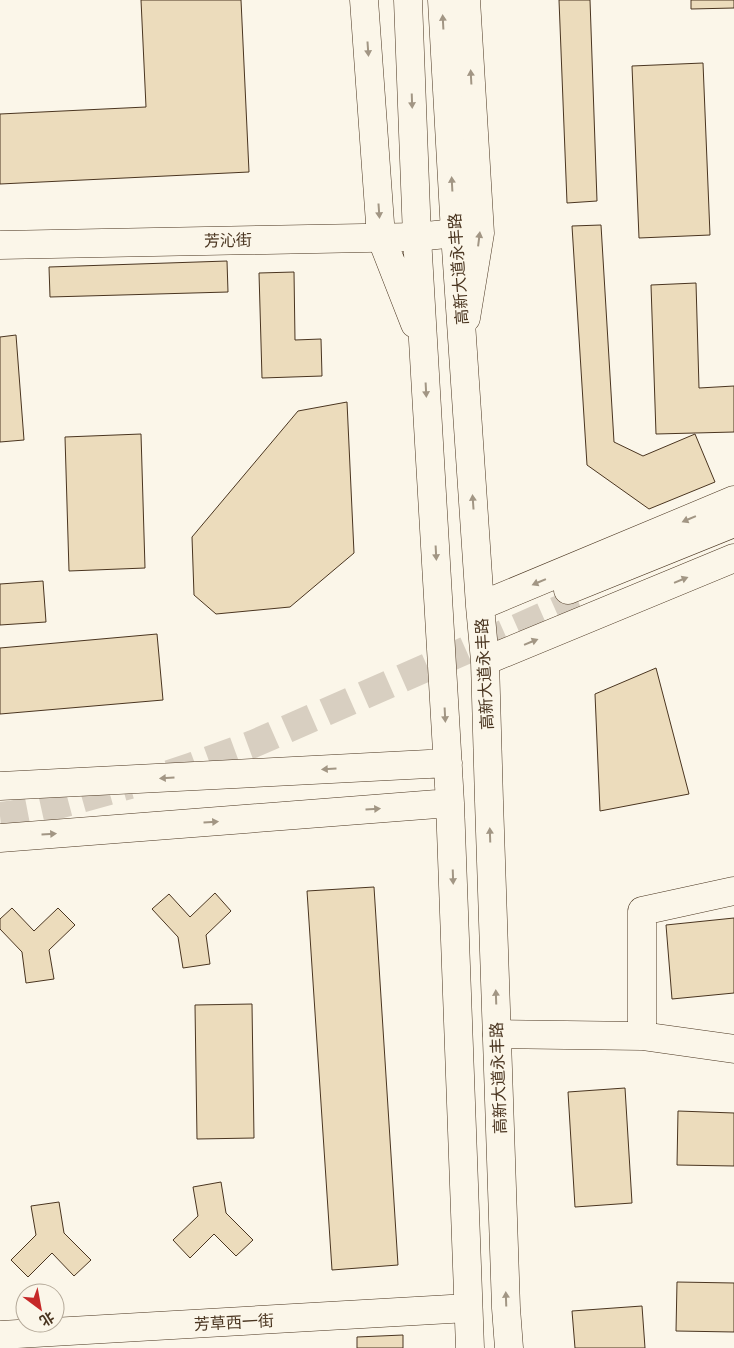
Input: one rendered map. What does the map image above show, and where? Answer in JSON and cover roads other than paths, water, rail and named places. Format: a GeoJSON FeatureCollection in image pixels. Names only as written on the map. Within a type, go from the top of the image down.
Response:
{"type":"FeatureCollection","features":[{"type":"Feature","properties":{"kind":"main road"},"geometry":{"type":"LineString","coordinates":[[364,0],[381,237],[424,347]]}},
{"type":"Feature","properties":{"kind":"main road"},"geometry":{"type":"LineString","coordinates":[[408,0],[417,237],[450,803],[470,1348]]}},
{"type":"Feature","properties":{"kind":"main road","name":"高新大道永丰路"},"geometry":{"type":"LineString","coordinates":[[442,0],[455,233],[480,606],[486,661],[489,801],[506,1308],[509,1348]]}},
{"type":"Feature","properties":{"kind":"main road"},"geometry":{"type":"LineString","coordinates":[[463,339],[480,233],[466,0]]}},
{"type":"Feature","properties":{"kind":"main road","name":"芳沁街"},"geometry":{"type":"LineString","coordinates":[[0,244],[417,237],[455,233]]}},
{"type":"Feature","properties":{"kind":"main road"},"geometry":{"type":"LineString","coordinates":[[480,606],[734,500]]}},
{"type":"Feature","properties":{"kind":"main road"},"geometry":{"type":"LineString","coordinates":[[734,523],[573,596],[734,538]]}},
{"type":"Feature","properties":{"kind":"main road"},"geometry":{"type":"LineString","coordinates":[[486,661],[734,558]]}},
{"type":"Feature","properties":{"kind":"main road"},"geometry":{"type":"LineString","coordinates":[[0,786],[448,763]]}},
{"type":"Feature","properties":{"kind":"main road"},"geometry":{"type":"LineString","coordinates":[[0,838],[450,803]]}},
{"type":"Feature","properties":{"kind":"main road"},"geometry":{"type":"LineString","coordinates":[[642,1036],[642,911],[734,891]]}},
{"type":"Feature","properties":{"kind":"main road"},"geometry":{"type":"LineString","coordinates":[[497,1034],[642,1036],[734,1049]]}},
{"type":"Feature","properties":{"kind":"main road","name":"芳草西一街"},"geometry":{"type":"LineString","coordinates":[[0,1335],[468,1308]]}},
{"type":"Feature","properties":{"kind":"tunnel"},"geometry":{"type":"LineString","coordinates":[[169,774],[253,744],[578,601]]}},
{"type":"Feature","properties":{"kind":"tunnel"},"geometry":{"type":"LineString","coordinates":[[0,816],[49,807],[130,785]]}}]}
